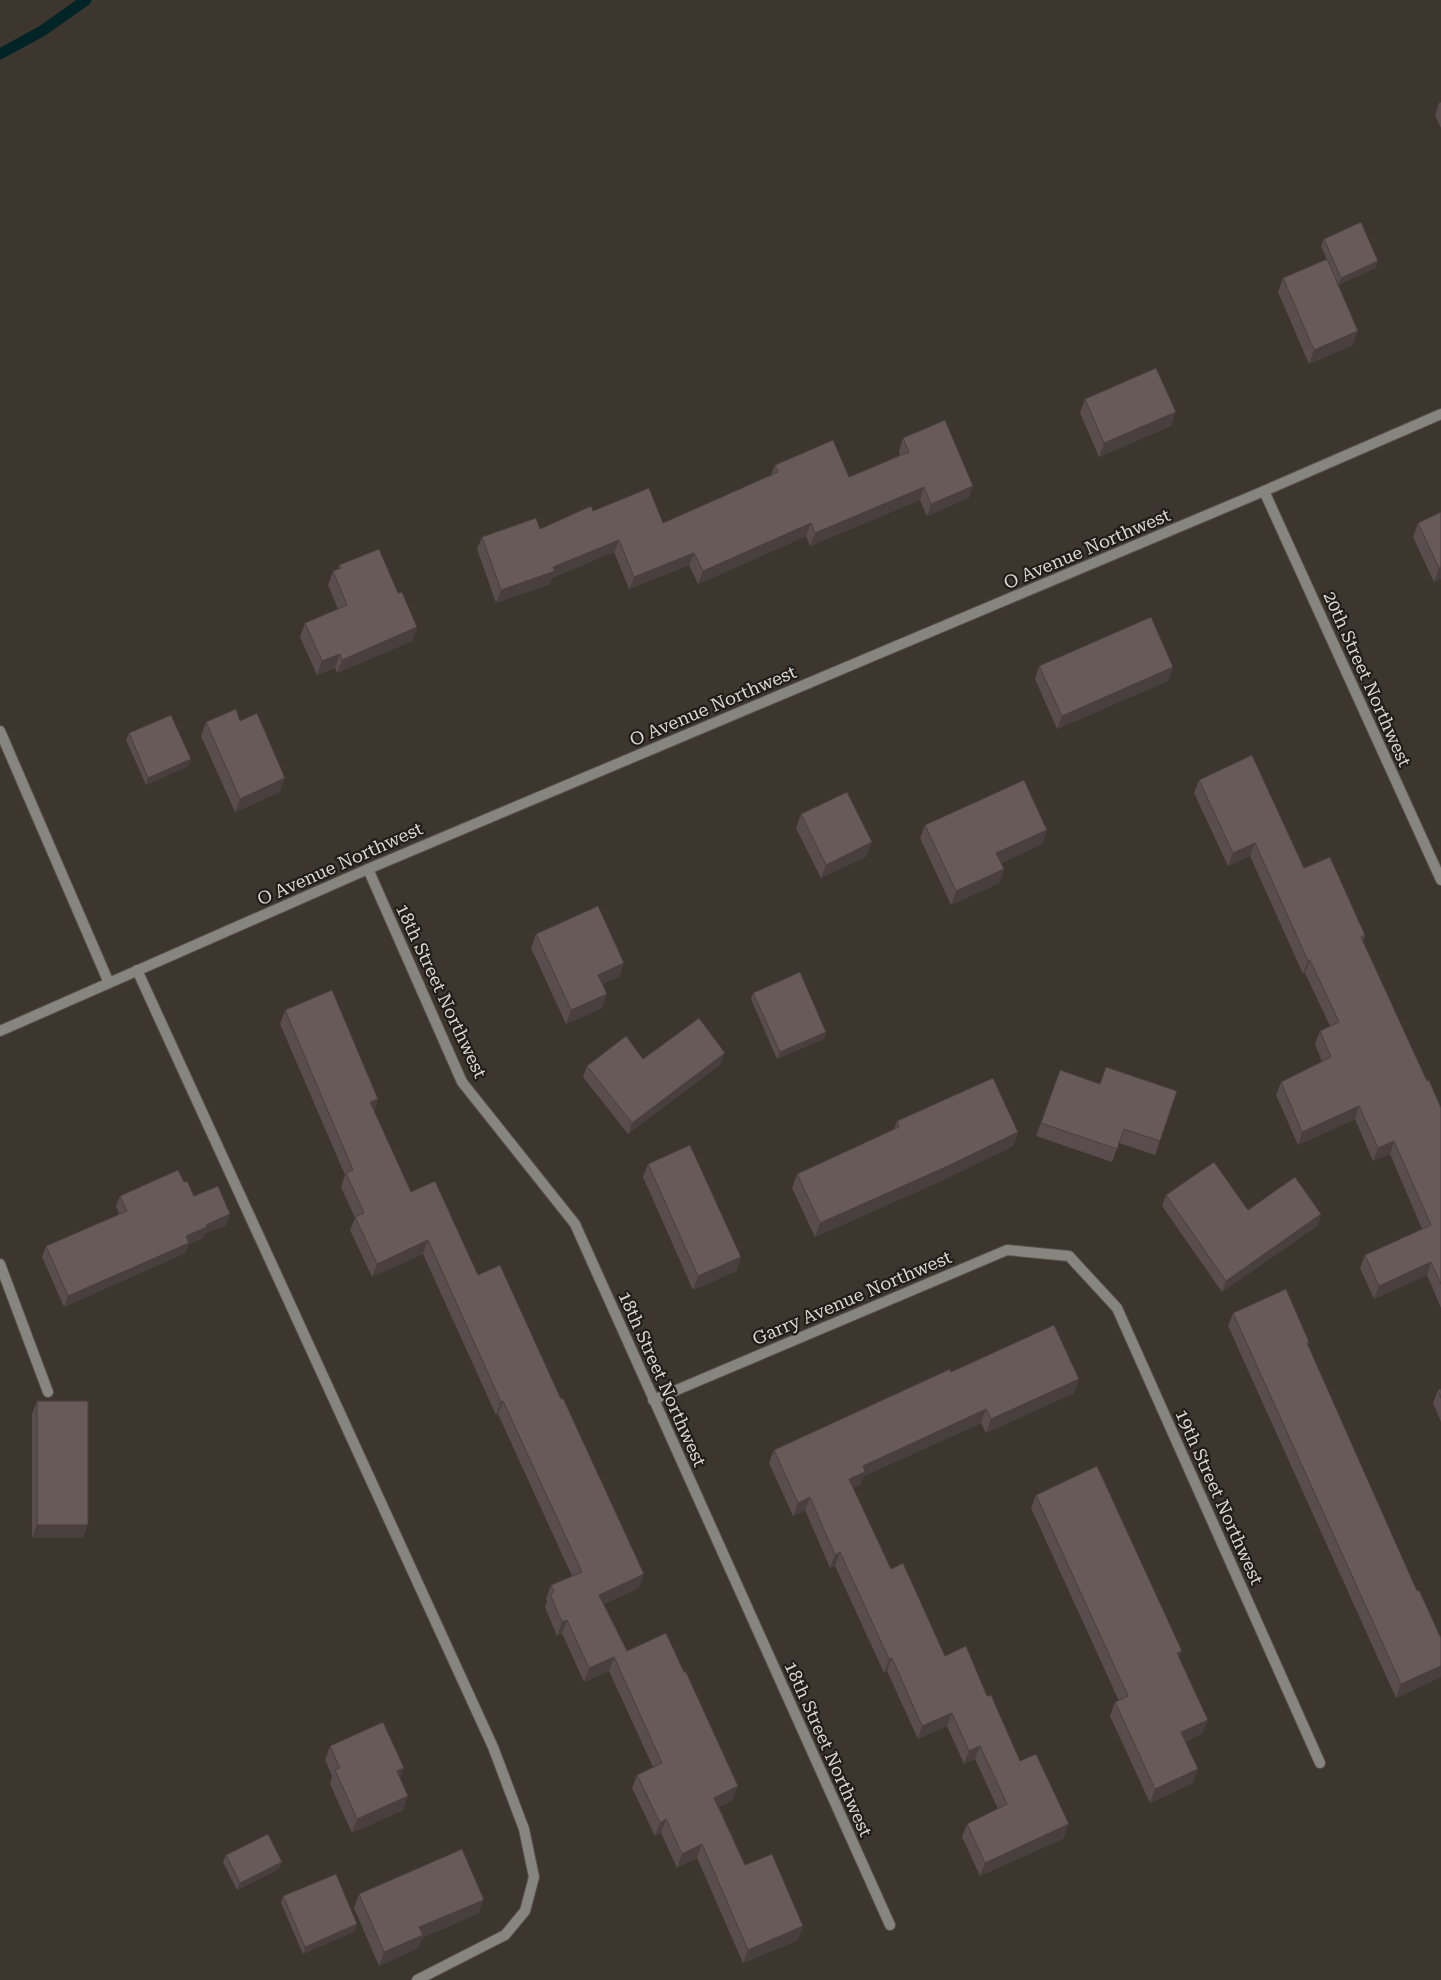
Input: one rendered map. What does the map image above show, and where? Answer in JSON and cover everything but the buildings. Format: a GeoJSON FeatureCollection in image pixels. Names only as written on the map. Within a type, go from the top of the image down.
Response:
{"type":"FeatureCollection","features":[{"type":"Feature","properties":{"kind":"street","name":"O Avenue Northwest"},"geometry":{"type":"LineString","coordinates":[[0,1031],[368,869],[1264,491],[1441,414]]}},
{"type":"Feature","properties":{"kind":"street","name":"20th Street Northwest"},"geometry":{"type":"LineString","coordinates":[[1264,491],[1441,880]]}},
{"type":"Feature","properties":{"kind":"street"},"geometry":{"type":"LineString","coordinates":[[0,731],[109,983]]}},
{"type":"Feature","properties":{"kind":"street","name":"18th Street Northwest"},"geometry":{"type":"LineString","coordinates":[[368,869],[462,1082],[575,1224],[890,1925]]}},
{"type":"Feature","properties":{"kind":"street"},"geometry":{"type":"LineString","coordinates":[[137,970],[493,1747],[524,1830],[534,1877],[524,1911],[505,1935],[417,1980]]}},
{"type":"Feature","properties":{"kind":"street","name":"Garry Avenue Northwest"},"geometry":{"type":"LineString","coordinates":[[653,1400],[1007,1250],[1069,1256]]}},
{"type":"Feature","properties":{"kind":"street","name":"19th Street Northwest"},"geometry":{"type":"LineString","coordinates":[[1069,1256],[1117,1308],[1320,1763]]}},
{"type":"Feature","properties":{"kind":"street"},"geometry":{"type":"LineString","coordinates":[[0,1264],[48,1392]]}},
{"type":"Feature","properties":{"kind":"waterway"},"geometry":{"type":"LineString","coordinates":[[0,54],[42,31],[86,0]]}}]}
